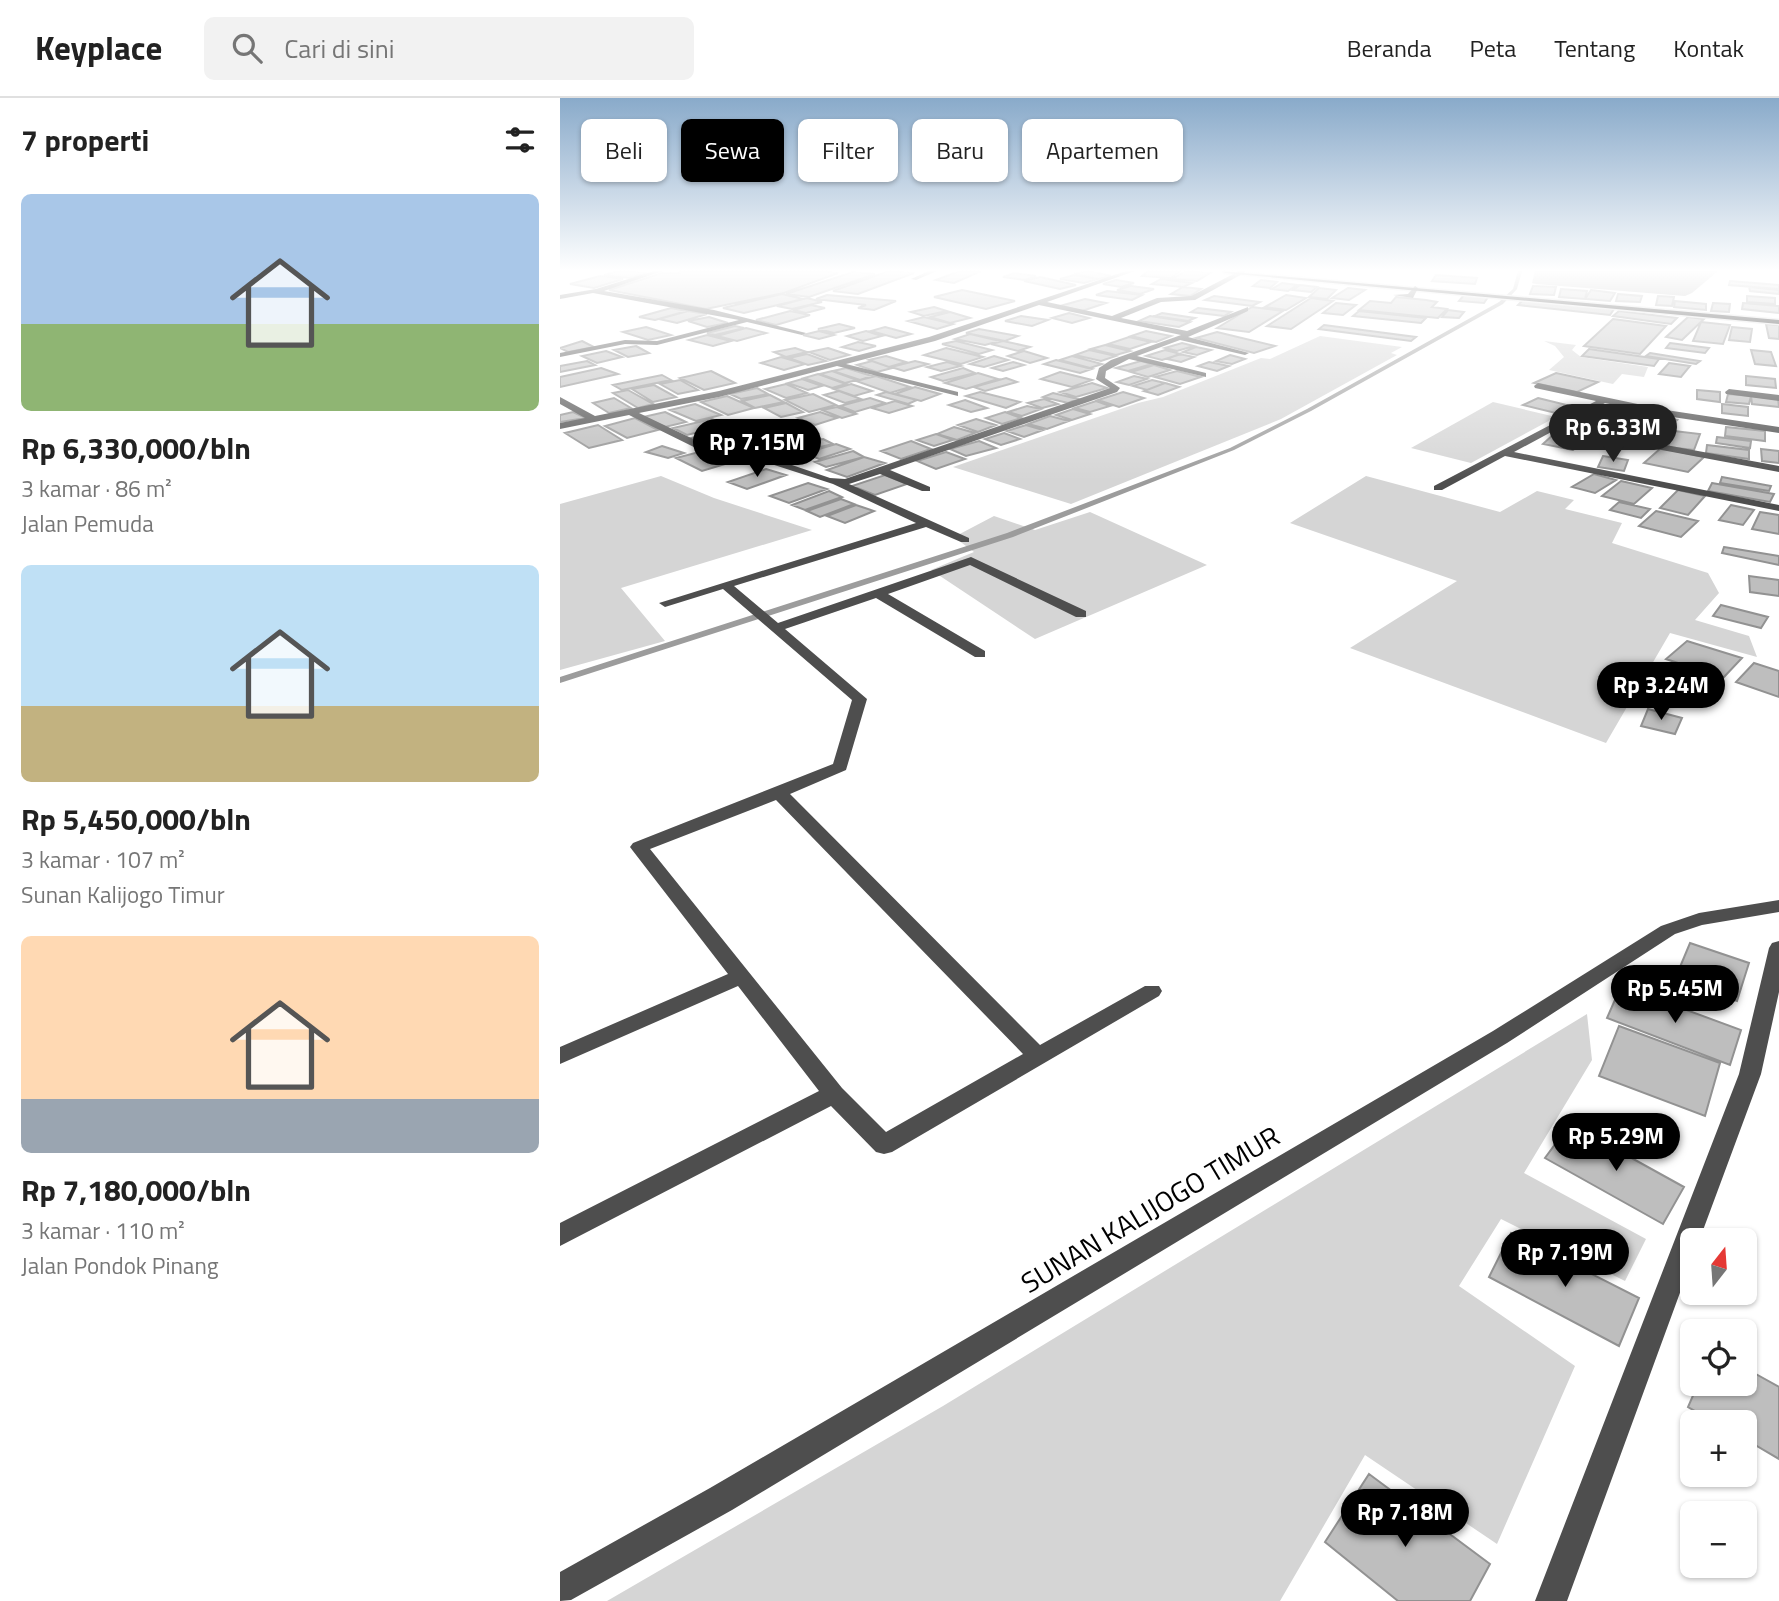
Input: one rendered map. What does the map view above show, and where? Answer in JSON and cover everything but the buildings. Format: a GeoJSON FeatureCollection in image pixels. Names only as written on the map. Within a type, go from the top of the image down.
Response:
{"type":"FeatureCollection","features":[{"type":"Feature","properties":{"kind":"street"},"geometry":{"type":"LineString","coordinates":[[560,355],[625,342],[664,341]]}},
{"type":"Feature","properties":{"kind":"street"},"geometry":{"type":"LineString","coordinates":[[560,426],[719,394],[924,341]]}},
{"type":"Feature","properties":{"kind":"street"},"geometry":{"type":"LineString","coordinates":[[836,482],[846,482],[883,471],[1114,390],[1116,388],[1100,379],[1102,370],[1168,341]]}},
{"type":"Feature","properties":{"kind":"street"},"geometry":{"type":"LineString","coordinates":[[1205,341],[1245,353]]}},
{"type":"Feature","properties":{"kind":"street"},"geometry":{"type":"LineString","coordinates":[[1129,356],[1203,375]]}},
{"type":"Feature","properties":{"kind":"street"},"geometry":{"type":"LineString","coordinates":[[838,364],[955,394]]}},
{"type":"Feature","properties":{"kind":"street"},"geometry":{"type":"LineString","coordinates":[[1538,386],[1666,413],[1779,430]]}},
{"type":"Feature","properties":{"kind":"street"},"geometry":{"type":"LineString","coordinates":[[1729,392],[1779,398]]}},
{"type":"Feature","properties":{"kind":"street"},"geometry":{"type":"LineString","coordinates":[[560,400],[593,419]]}},
{"type":"Feature","properties":{"kind":"street"},"geometry":{"type":"LineString","coordinates":[[1438,488],[1604,400]]}},
{"type":"Feature","properties":{"kind":"street"},"geometry":{"type":"LineString","coordinates":[[630,412],[710,451],[754,455],[836,482],[965,540]]}},
{"type":"Feature","properties":{"kind":"street"},"geometry":{"type":"LineString","coordinates":[[1554,427],[1779,469]]}},
{"type":"Feature","properties":{"kind":"street"},"geometry":{"type":"LineString","coordinates":[[1504,453],[1779,508]]}},
{"type":"Feature","properties":{"kind":"street"},"geometry":{"type":"LineString","coordinates":[[883,471],[926,489]]}},
{"type":"Feature","properties":{"kind":"street"},"geometry":{"type":"LineString","coordinates":[[665,603],[927,523]]}},
{"type":"Feature","properties":{"kind":"street"},"geometry":{"type":"LineString","coordinates":[[773,625],[879,594],[971,561],[1081,614]]}},
{"type":"Feature","properties":{"kind":"street"},"geometry":{"type":"LineString","coordinates":[[725,584],[860,699],[840,767],[639,847],[834,1094],[884,1145],[1152,991]]}},
{"type":"Feature","properties":{"kind":"street"},"geometry":{"type":"LineString","coordinates":[[879,594],[979,654]]}},
{"type":"Feature","properties":{"kind":"street"},"geometry":{"type":"LineString","coordinates":[[779,793],[1038,1056]]}},
{"type":"Feature","properties":{"kind":"street","name":"SUNAN KALIJOGO TIMUR"},"geometry":{"type":"LineString","coordinates":[[560,1589],[721,1499],[1488,1044],[1668,930],[1699,919],[1779,906]]}},
{"type":"Feature","properties":{"kind":"street"},"geometry":{"type":"LineString","coordinates":[[1550,1601],[1750,1073],[1779,948]]}},
{"type":"Feature","properties":{"kind":"street"},"geometry":{"type":"LineString","coordinates":[[560,1056],[739,977]]}},
{"type":"Feature","properties":{"kind":"street"},"geometry":{"type":"LineString","coordinates":[[560,1235],[834,1094]]}},
{"type":"Feature","properties":{"kind":"shaded area"},"geometry":{"type":"Polygon","coordinates":[[[1309,341],[1358,341],[1402,347],[1391,353],[1397,355],[1281,419],[1071,504],[953,467],[1138,403],[1163,397],[1261,358],[1270,359],[1309,341]]]}},
{"type":"Feature","properties":{"kind":"shaded area"},"geometry":{"type":"Polygon","coordinates":[[[1544,341],[1576,345],[1572,350],[1581,357],[1648,367],[1644,377],[1622,374],[1613,384],[1549,370],[1564,357],[1555,346],[1544,341]]]}},
{"type":"Feature","properties":{"kind":"shaded area"},"geometry":{"type":"Polygon","coordinates":[[[1493,402],[1556,417],[1471,463],[1411,448],[1493,402]]]}},
{"type":"Feature","properties":{"kind":"shaded area"},"geometry":{"type":"Polygon","coordinates":[[[661,476],[714,498],[812,530],[621,588],[665,641],[560,670],[560,504],[661,476]]]}},
{"type":"Feature","properties":{"kind":"shaded area"},"geometry":{"type":"Polygon","coordinates":[[[1366,476],[1500,512],[1537,491],[1574,500],[1565,509],[1622,523],[1612,543],[1708,573],[1719,593],[1695,620],[1749,636],[1757,657],[1670,633],[1606,743],[1350,648],[1457,581],[1290,523],[1366,476]]]}},
{"type":"Feature","properties":{"kind":"shaded area"},"geometry":{"type":"Polygon","coordinates":[[[1090,512],[1207,565],[1035,639],[931,570],[974,552],[954,537],[994,516],[1035,530],[1090,512]]]}},
{"type":"Feature","properties":{"kind":"shaded area"},"geometry":{"type":"Polygon","coordinates":[[[1587,1014],[1592,1060],[1524,1173],[1646,1239],[1625,1281],[1501,1219],[1459,1286],[1575,1366],[1497,1544],[1365,1455],[1280,1601],[607,1601],[943,1406],[1587,1014]]]}},
{"type":"Feature","properties":{"kind":"waterway"},"geometry":{"type":"LineString","coordinates":[[560,680],[1010,535],[1232,449],[1309,410],[1433,341]]}}]}
